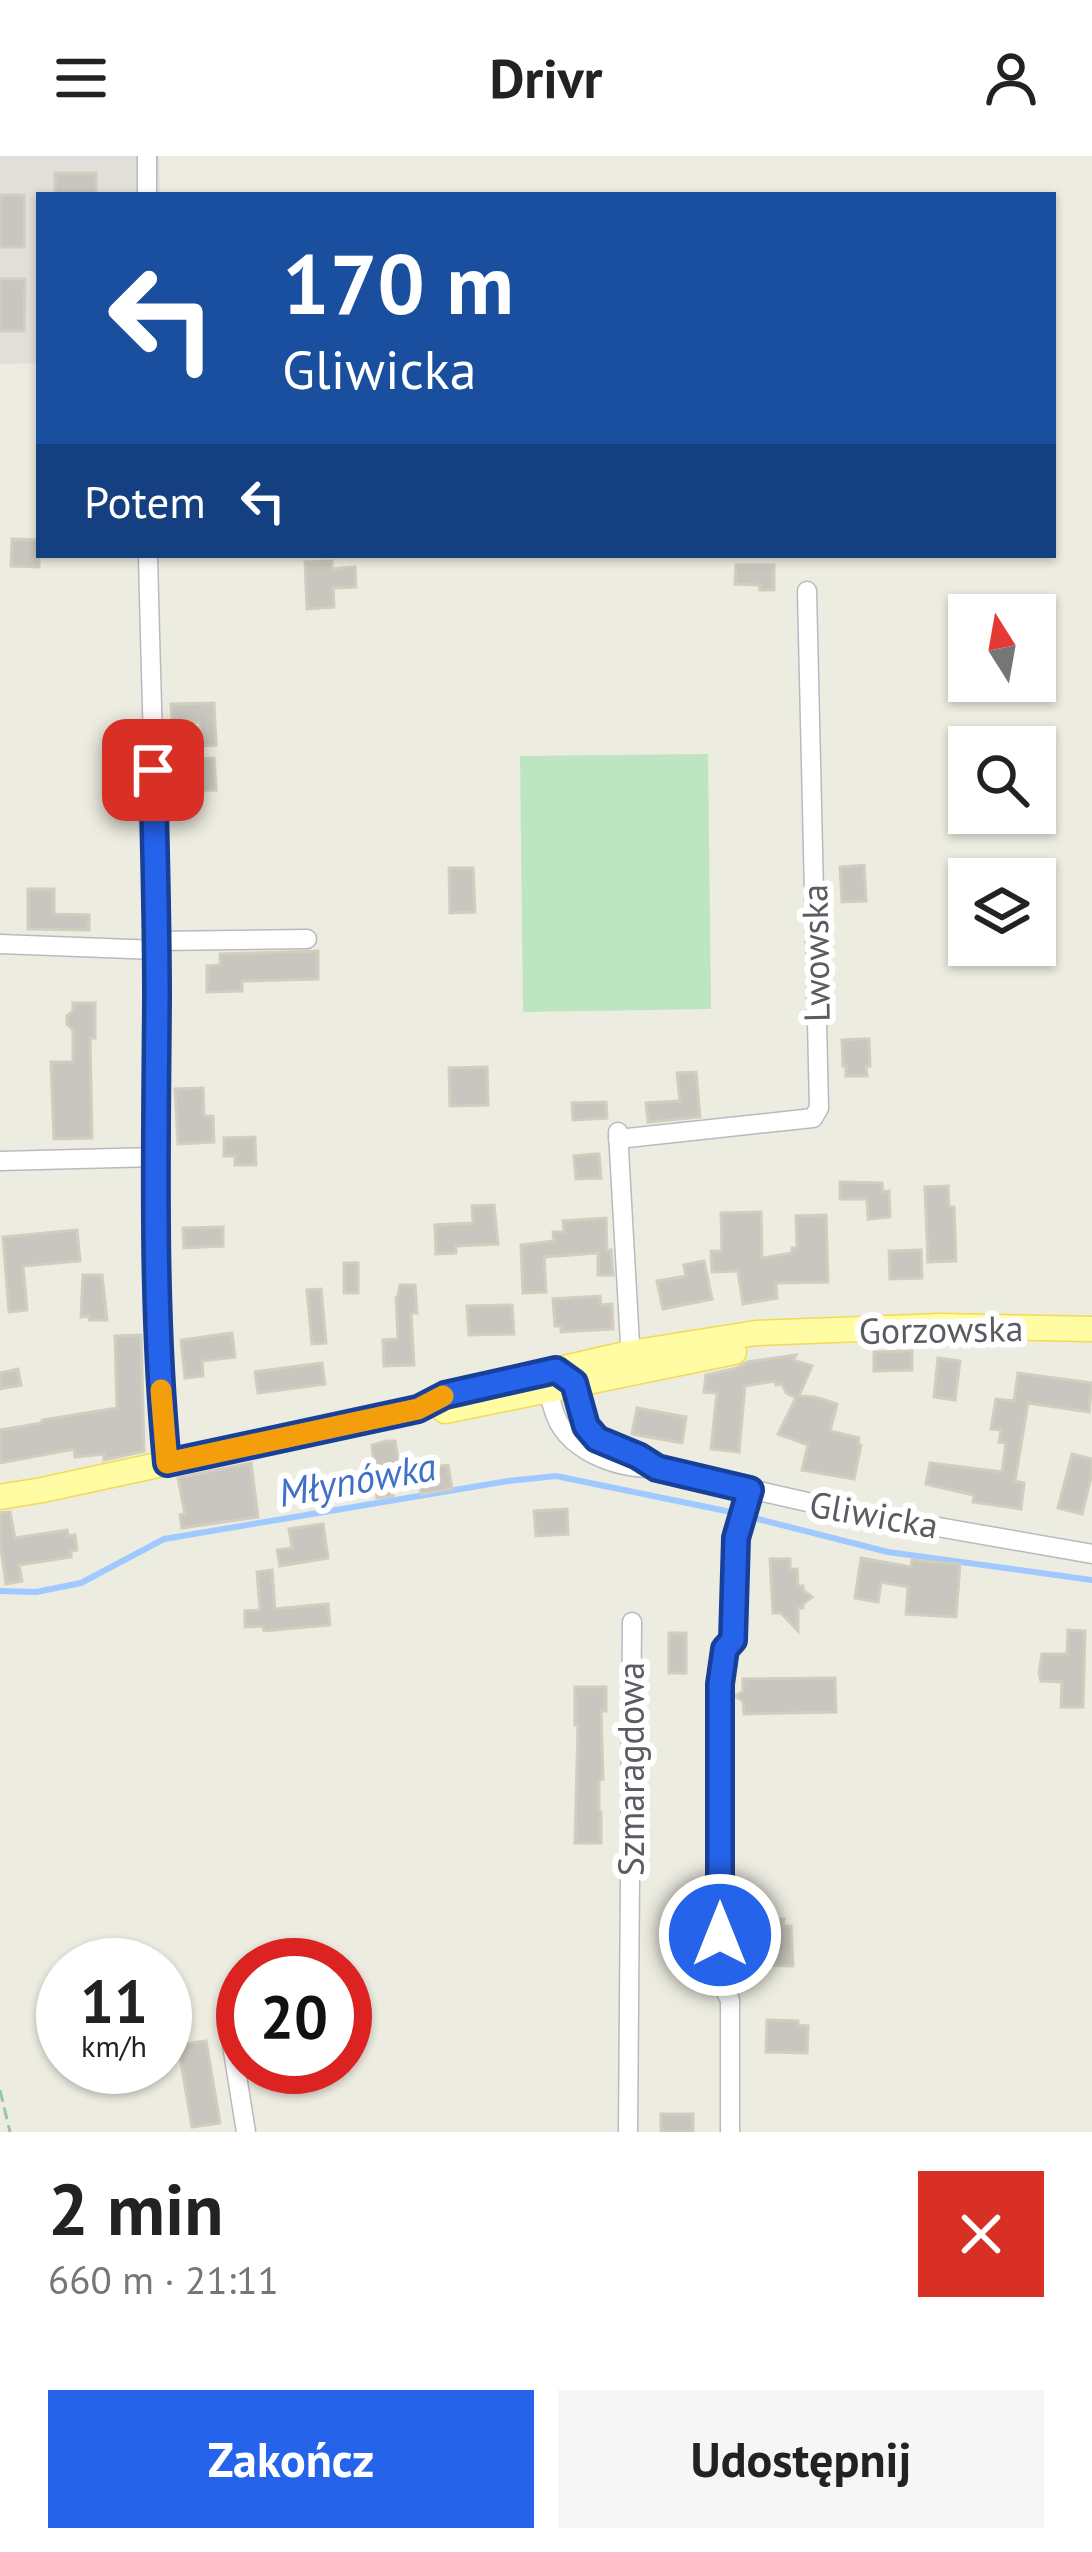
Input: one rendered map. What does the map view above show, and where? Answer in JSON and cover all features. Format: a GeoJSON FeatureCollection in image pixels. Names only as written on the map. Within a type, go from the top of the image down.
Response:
{"type":"FeatureCollection","features":[{"type":"Feature","properties":{"kind":"main road","name":"Gorzowska"},"geometry":{"type":"LineString","coordinates":[[560,1381],[756,1333],[876,1327],[1092,1329]]}},
{"type":"Feature","properties":{"kind":"main road"},"geometry":{"type":"LineString","coordinates":[[0,1497],[418,1409],[448,1411],[560,1381]]}},
{"type":"Feature","properties":{"kind":"street"},"geometry":{"type":"LineString","coordinates":[[147,156],[147,192]]}},
{"type":"Feature","properties":{"kind":"street"},"geometry":{"type":"LineString","coordinates":[[148,558],[157,945],[158,1362],[167,1463]]}},
{"type":"Feature","properties":{"kind":"street","name":"Lwowska"},"geometry":{"type":"LineString","coordinates":[[632,1362],[618,1133],[813,1118],[819,1108],[807,591]]}},
{"type":"Feature","properties":{"kind":"street"},"geometry":{"type":"LineString","coordinates":[[0,944],[307,939]]}},
{"type":"Feature","properties":{"kind":"street"},"geometry":{"type":"LineString","coordinates":[[0,1161],[156,1157]]}},
{"type":"Feature","properties":{"kind":"street","name":"Gliwicka"},"geometry":{"type":"LineString","coordinates":[[560,1381],[556,1418],[583,1449],[635,1469],[657,1468],[847,1511],[1092,1554]]}},
{"type":"Feature","properties":{"kind":"street"},"geometry":{"type":"LineString","coordinates":[[730,2132],[730,2000],[719,1977],[720,1684],[725,1649],[733,1640],[736,1538],[750,1490]]}},
{"type":"Feature","properties":{"kind":"street","name":"Szmaragdowa"},"geometry":{"type":"LineString","coordinates":[[628,2132],[632,1622]]}},
{"type":"Feature","properties":{"kind":"street"},"geometry":{"type":"LineString","coordinates":[[240,2094],[246,2132]]}},
{"type":"Feature","properties":{"kind":"path"},"geometry":{"type":"LineString","coordinates":[[0,2090],[10,2132]]}},
{"type":"Feature","properties":{"kind":"shaded area"},"geometry":{"type":"Polygon","coordinates":[[[0,156],[159,156],[160,192],[36,192],[36,363],[0,364],[0,156]]]}},
{"type":"Feature","properties":{"kind":"green space"},"geometry":{"type":"Polygon","coordinates":[[[708,754],[711,1009],[523,1012],[520,756],[708,754]]]}},
{"type":"Feature","properties":{"kind":"building"},"geometry":{"type":"Polygon","coordinates":[[[55,173],[96,173],[96,192],[55,192],[55,173]]]}},
{"type":"Feature","properties":{"kind":"building"},"geometry":{"type":"Polygon","coordinates":[[[0,195],[24,195],[24,247],[0,247],[0,195]]]}},
{"type":"Feature","properties":{"kind":"building"},"geometry":{"type":"Polygon","coordinates":[[[0,279],[25,279],[24,331],[0,331],[0,279]]]}},
{"type":"Feature","properties":{"kind":"building"},"geometry":{"type":"Polygon","coordinates":[[[12,539],[36,540],[39,567],[11,566],[12,539]]]}},
{"type":"Feature","properties":{"kind":"building"},"geometry":{"type":"Polygon","coordinates":[[[332,561],[332,569],[355,567],[356,587],[333,588],[334,607],[307,609],[305,562],[332,561]]]}},
{"type":"Feature","properties":{"kind":"building"},"geometry":{"type":"Polygon","coordinates":[[[736,565],[774,565],[774,590],[735,584],[736,565]]]}},
{"type":"Feature","properties":{"kind":"building"},"geometry":{"type":"Polygon","coordinates":[[[214,703],[216,745],[201,746],[200,722],[172,723],[171,704],[214,703]]]}},
{"type":"Feature","properties":{"kind":"building"},"geometry":{"type":"Polygon","coordinates":[[[214,758],[216,790],[168,791],[167,767],[182,767],[182,760],[214,758]]]}},
{"type":"Feature","properties":{"kind":"building"},"geometry":{"type":"Polygon","coordinates":[[[864,865],[866,901],[842,902],[840,867],[864,865]]]}},
{"type":"Feature","properties":{"kind":"building"},"geometry":{"type":"Polygon","coordinates":[[[449,868],[473,868],[475,912],[450,913],[449,868]]]}},
{"type":"Feature","properties":{"kind":"building"},"geometry":{"type":"Polygon","coordinates":[[[28,889],[54,889],[54,914],[89,915],[89,930],[28,929],[28,889]]]}},
{"type":"Feature","properties":{"kind":"building"},"geometry":{"type":"Polygon","coordinates":[[[318,951],[318,979],[242,981],[242,991],[207,992],[207,966],[220,965],[220,954],[318,951]]]}},
{"type":"Feature","properties":{"kind":"building"},"geometry":{"type":"Polygon","coordinates":[[[73,1003],[95,1003],[95,1038],[90,1038],[92,1138],[54,1139],[51,1062],[73,1062],[73,1030],[67,1016],[73,1003]]]}},
{"type":"Feature","properties":{"kind":"building"},"geometry":{"type":"Polygon","coordinates":[[[869,1039],[867,1076],[846,1076],[842,1040],[869,1039]]]}},
{"type":"Feature","properties":{"kind":"building"},"geometry":{"type":"Polygon","coordinates":[[[487,1067],[488,1105],[450,1106],[449,1068],[487,1067]]]}},
{"type":"Feature","properties":{"kind":"building"},"geometry":{"type":"Polygon","coordinates":[[[696,1072],[700,1117],[648,1122],[646,1103],[680,1101],[677,1073],[696,1072]]]}},
{"type":"Feature","properties":{"kind":"building"},"geometry":{"type":"Polygon","coordinates":[[[203,1088],[204,1116],[213,1116],[214,1142],[178,1144],[175,1089],[203,1088]]]}},
{"type":"Feature","properties":{"kind":"building"},"geometry":{"type":"Polygon","coordinates":[[[606,1102],[607,1118],[573,1120],[572,1103],[606,1102]]]}},
{"type":"Feature","properties":{"kind":"building"},"geometry":{"type":"Polygon","coordinates":[[[255,1137],[256,1165],[235,1165],[235,1156],[224,1156],[224,1138],[255,1137]]]}},
{"type":"Feature","properties":{"kind":"building"},"geometry":{"type":"Polygon","coordinates":[[[599,1154],[601,1178],[576,1179],[574,1156],[599,1154]]]}},
{"type":"Feature","properties":{"kind":"building"},"geometry":{"type":"Polygon","coordinates":[[[840,1182],[882,1183],[883,1192],[889,1191],[890,1217],[868,1219],[867,1199],[840,1199],[840,1182]]]}},
{"type":"Feature","properties":{"kind":"building"},"geometry":{"type":"Polygon","coordinates":[[[948,1186],[949,1207],[954,1207],[956,1261],[928,1262],[925,1187],[948,1186]]]}},
{"type":"Feature","properties":{"kind":"building"},"geometry":{"type":"Polygon","coordinates":[[[494,1205],[498,1244],[456,1246],[456,1253],[436,1254],[435,1225],[473,1223],[472,1206],[494,1205]]]}},
{"type":"Feature","properties":{"kind":"building"},"geometry":{"type":"Polygon","coordinates":[[[761,1212],[762,1258],[797,1248],[796,1216],[826,1215],[828,1282],[776,1283],[777,1298],[743,1304],[738,1271],[712,1272],[711,1251],[722,1251],[721,1213],[761,1212]]]}},
{"type":"Feature","properties":{"kind":"building"},"geometry":{"type":"Polygon","coordinates":[[[606,1218],[613,1275],[598,1275],[598,1253],[544,1257],[546,1292],[523,1293],[521,1245],[554,1241],[553,1232],[564,1232],[563,1221],[606,1218]]]}},
{"type":"Feature","properties":{"kind":"building"},"geometry":{"type":"Polygon","coordinates":[[[223,1227],[223,1246],[184,1248],[183,1228],[223,1227]]]}},
{"type":"Feature","properties":{"kind":"building"},"geometry":{"type":"Polygon","coordinates":[[[77,1230],[80,1261],[23,1266],[27,1310],[9,1312],[3,1237],[77,1230]]]}},
{"type":"Feature","properties":{"kind":"building"},"geometry":{"type":"Polygon","coordinates":[[[921,1250],[922,1278],[890,1279],[889,1251],[921,1250]]]}},
{"type":"Feature","properties":{"kind":"building"},"geometry":{"type":"Polygon","coordinates":[[[704,1261],[712,1299],[663,1309],[657,1281],[686,1276],[684,1265],[704,1261]]]}},
{"type":"Feature","properties":{"kind":"building"},"geometry":{"type":"Polygon","coordinates":[[[344,1263],[358,1263],[358,1293],[344,1293],[344,1263]]]}},
{"type":"Feature","properties":{"kind":"building"},"geometry":{"type":"Polygon","coordinates":[[[83,1275],[102,1275],[107,1320],[81,1317],[83,1275]]]}},
{"type":"Feature","properties":{"kind":"building"},"geometry":{"type":"Polygon","coordinates":[[[400,1285],[415,1285],[417,1313],[411,1313],[414,1365],[384,1366],[383,1340],[398,1339],[400,1285]]]}},
{"type":"Feature","properties":{"kind":"building"},"geometry":{"type":"Polygon","coordinates":[[[321,1289],[326,1343],[312,1344],[307,1290],[321,1289]]]}},
{"type":"Feature","properties":{"kind":"building"},"geometry":{"type":"Polygon","coordinates":[[[600,1296],[601,1305],[612,1304],[613,1329],[561,1332],[561,1326],[555,1326],[553,1299],[600,1296]]]}},
{"type":"Feature","properties":{"kind":"building"},"geometry":{"type":"Polygon","coordinates":[[[512,1305],[514,1334],[469,1335],[467,1306],[512,1305]]]}},
{"type":"Feature","properties":{"kind":"building"},"geometry":{"type":"Polygon","coordinates":[[[232,1333],[235,1357],[202,1361],[203,1376],[185,1378],[181,1340],[232,1333]]]}},
{"type":"Feature","properties":{"kind":"building"},"geometry":{"type":"Polygon","coordinates":[[[141,1335],[144,1451],[104,1460],[104,1454],[75,1457],[74,1449],[0,1463],[0,1430],[117,1408],[115,1336],[141,1335]]]}},
{"type":"Feature","properties":{"kind":"building"},"geometry":{"type":"Polygon","coordinates":[[[912,1351],[912,1370],[874,1371],[874,1352],[912,1351]]]}},
{"type":"Feature","properties":{"kind":"building"},"geometry":{"type":"Polygon","coordinates":[[[796,1355],[793,1360],[812,1366],[799,1396],[837,1404],[830,1431],[859,1438],[854,1479],[802,1470],[808,1445],[778,1434],[796,1398],[775,1381],[745,1386],[739,1452],[711,1449],[717,1393],[704,1392],[706,1375],[747,1362],[796,1355]]]}},
{"type":"Feature","properties":{"kind":"building"},"geometry":{"type":"Polygon","coordinates":[[[938,1358],[960,1361],[955,1400],[934,1397],[938,1358]]]}},
{"type":"Feature","properties":{"kind":"building"},"geometry":{"type":"Polygon","coordinates":[[[322,1363],[325,1384],[258,1393],[255,1372],[322,1363]]]}},
{"type":"Feature","properties":{"kind":"building"},"geometry":{"type":"Polygon","coordinates":[[[18,1369],[21,1385],[0,1389],[0,1373],[18,1369]]]}},
{"type":"Feature","properties":{"kind":"building"},"geometry":{"type":"Polygon","coordinates":[[[1018,1373],[1092,1383],[1089,1412],[1028,1403],[1015,1481],[1024,1483],[1021,1509],[973,1502],[974,1495],[926,1484],[930,1463],[1002,1472],[1006,1443],[999,1442],[1001,1430],[991,1429],[996,1399],[1014,1401],[1018,1373]]]}},
{"type":"Feature","properties":{"kind":"building"},"geometry":{"type":"Polygon","coordinates":[[[637,1408],[686,1417],[682,1443],[632,1434],[637,1408]]]}},
{"type":"Feature","properties":{"kind":"building"},"geometry":{"type":"Polygon","coordinates":[[[395,1441],[400,1471],[390,1472],[393,1496],[377,1498],[372,1445],[395,1441]]]}},
{"type":"Feature","properties":{"kind":"building"},"geometry":{"type":"Polygon","coordinates":[[[1072,1454],[1092,1459],[1082,1514],[1058,1508],[1072,1454]]]}},
{"type":"Feature","properties":{"kind":"building"},"geometry":{"type":"Polygon","coordinates":[[[251,1463],[258,1517],[182,1528],[180,1515],[185,1514],[178,1478],[251,1463]]]}},
{"type":"Feature","properties":{"kind":"building"},"geometry":{"type":"Polygon","coordinates":[[[448,1465],[452,1489],[421,1494],[417,1470],[448,1465]]]}},
{"type":"Feature","properties":{"kind":"building"},"geometry":{"type":"Polygon","coordinates":[[[567,1509],[568,1534],[536,1536],[534,1511],[567,1509]]]}},
{"type":"Feature","properties":{"kind":"building"},"geometry":{"type":"Polygon","coordinates":[[[10,1512],[15,1538],[67,1530],[68,1536],[75,1535],[77,1550],[71,1551],[71,1557],[19,1565],[22,1581],[6,1584],[0,1513],[10,1512]]]}},
{"type":"Feature","properties":{"kind":"building"},"geometry":{"type":"Polygon","coordinates":[[[323,1524],[328,1558],[280,1566],[277,1550],[292,1548],[289,1529],[323,1524]]]}},
{"type":"Feature","properties":{"kind":"building"},"geometry":{"type":"Polygon","coordinates":[[[861,1558],[911,1567],[912,1560],[960,1564],[956,1617],[906,1614],[908,1587],[881,1582],[878,1602],[855,1598],[861,1558]]]}},
{"type":"Feature","properties":{"kind":"building"},"geometry":{"type":"Polygon","coordinates":[[[770,1559],[790,1559],[790,1569],[797,1569],[798,1586],[812,1597],[798,1608],[798,1631],[781,1613],[773,1613],[770,1559]]]}},
{"type":"Feature","properties":{"kind":"building"},"geometry":{"type":"Polygon","coordinates":[[[272,1570],[275,1609],[328,1604],[330,1625],[264,1631],[263,1626],[245,1627],[245,1611],[260,1610],[257,1572],[272,1570]]]}},
{"type":"Feature","properties":{"kind":"building"},"geometry":{"type":"Polygon","coordinates":[[[1068,1630],[1085,1631],[1083,1707],[1061,1707],[1062,1682],[1041,1681],[1039,1673],[1042,1654],[1067,1654],[1068,1630]]]}},
{"type":"Feature","properties":{"kind":"building"},"geometry":{"type":"Polygon","coordinates":[[[669,1633],[686,1633],[686,1673],[669,1673],[669,1633]]]}},
{"type":"Feature","properties":{"kind":"building"},"geometry":{"type":"Polygon","coordinates":[[[835,1678],[836,1712],[744,1714],[743,1701],[734,1696],[743,1692],[743,1679],[835,1678]]]}},
{"type":"Feature","properties":{"kind":"building"},"geometry":{"type":"Polygon","coordinates":[[[575,1687],[606,1687],[606,1711],[601,1711],[601,1843],[575,1843],[575,1687]]]}},
{"type":"Feature","properties":{"kind":"building"},"geometry":{"type":"Polygon","coordinates":[[[761,1919],[784,1919],[783,1926],[791,1926],[793,1966],[758,1965],[758,1954],[749,1954],[749,1939],[760,1939],[761,1919]]]}},
{"type":"Feature","properties":{"kind":"building"},"geometry":{"type":"Polygon","coordinates":[[[767,2020],[808,2026],[807,2053],[766,2052],[767,2020]]]}},
{"type":"Feature","properties":{"kind":"building"},"geometry":{"type":"Polygon","coordinates":[[[206,2041],[220,2123],[192,2127],[186,2094],[192,2094],[192,2043],[206,2041]]]}},
{"type":"Feature","properties":{"kind":"building"},"geometry":{"type":"Polygon","coordinates":[[[661,2114],[693,2114],[693,2132],[661,2132],[661,2114]]]}},
{"type":"Feature","properties":{"kind":"waterway","name":"Młynówka"},"geometry":{"type":"LineString","coordinates":[[0,1591],[36,1592],[81,1583],[164,1539],[508,1481],[556,1476],[731,1512]]}},
{"type":"Feature","properties":{"kind":"waterway","name":"Młynówka"},"geometry":{"type":"LineString","coordinates":[[754,1518],[888,1552],[1092,1580]]}},
{"type":"Feature","properties":{"kind":"slow traffic"},"geometry":{"type":"LineString","coordinates":[[161,1390],[167,1463],[418,1409],[443,1396]]}},
{"type":"Feature","properties":{"kind":"route"},"geometry":{"type":"LineString","coordinates":[[153,770],[158,1362],[167,1463],[418,1409],[445,1395],[556,1370],[574,1383],[586,1426],[597,1439],[657,1468],[750,1490],[736,1538],[733,1640],[725,1649],[720,1684],[720,1935]]}}]}
